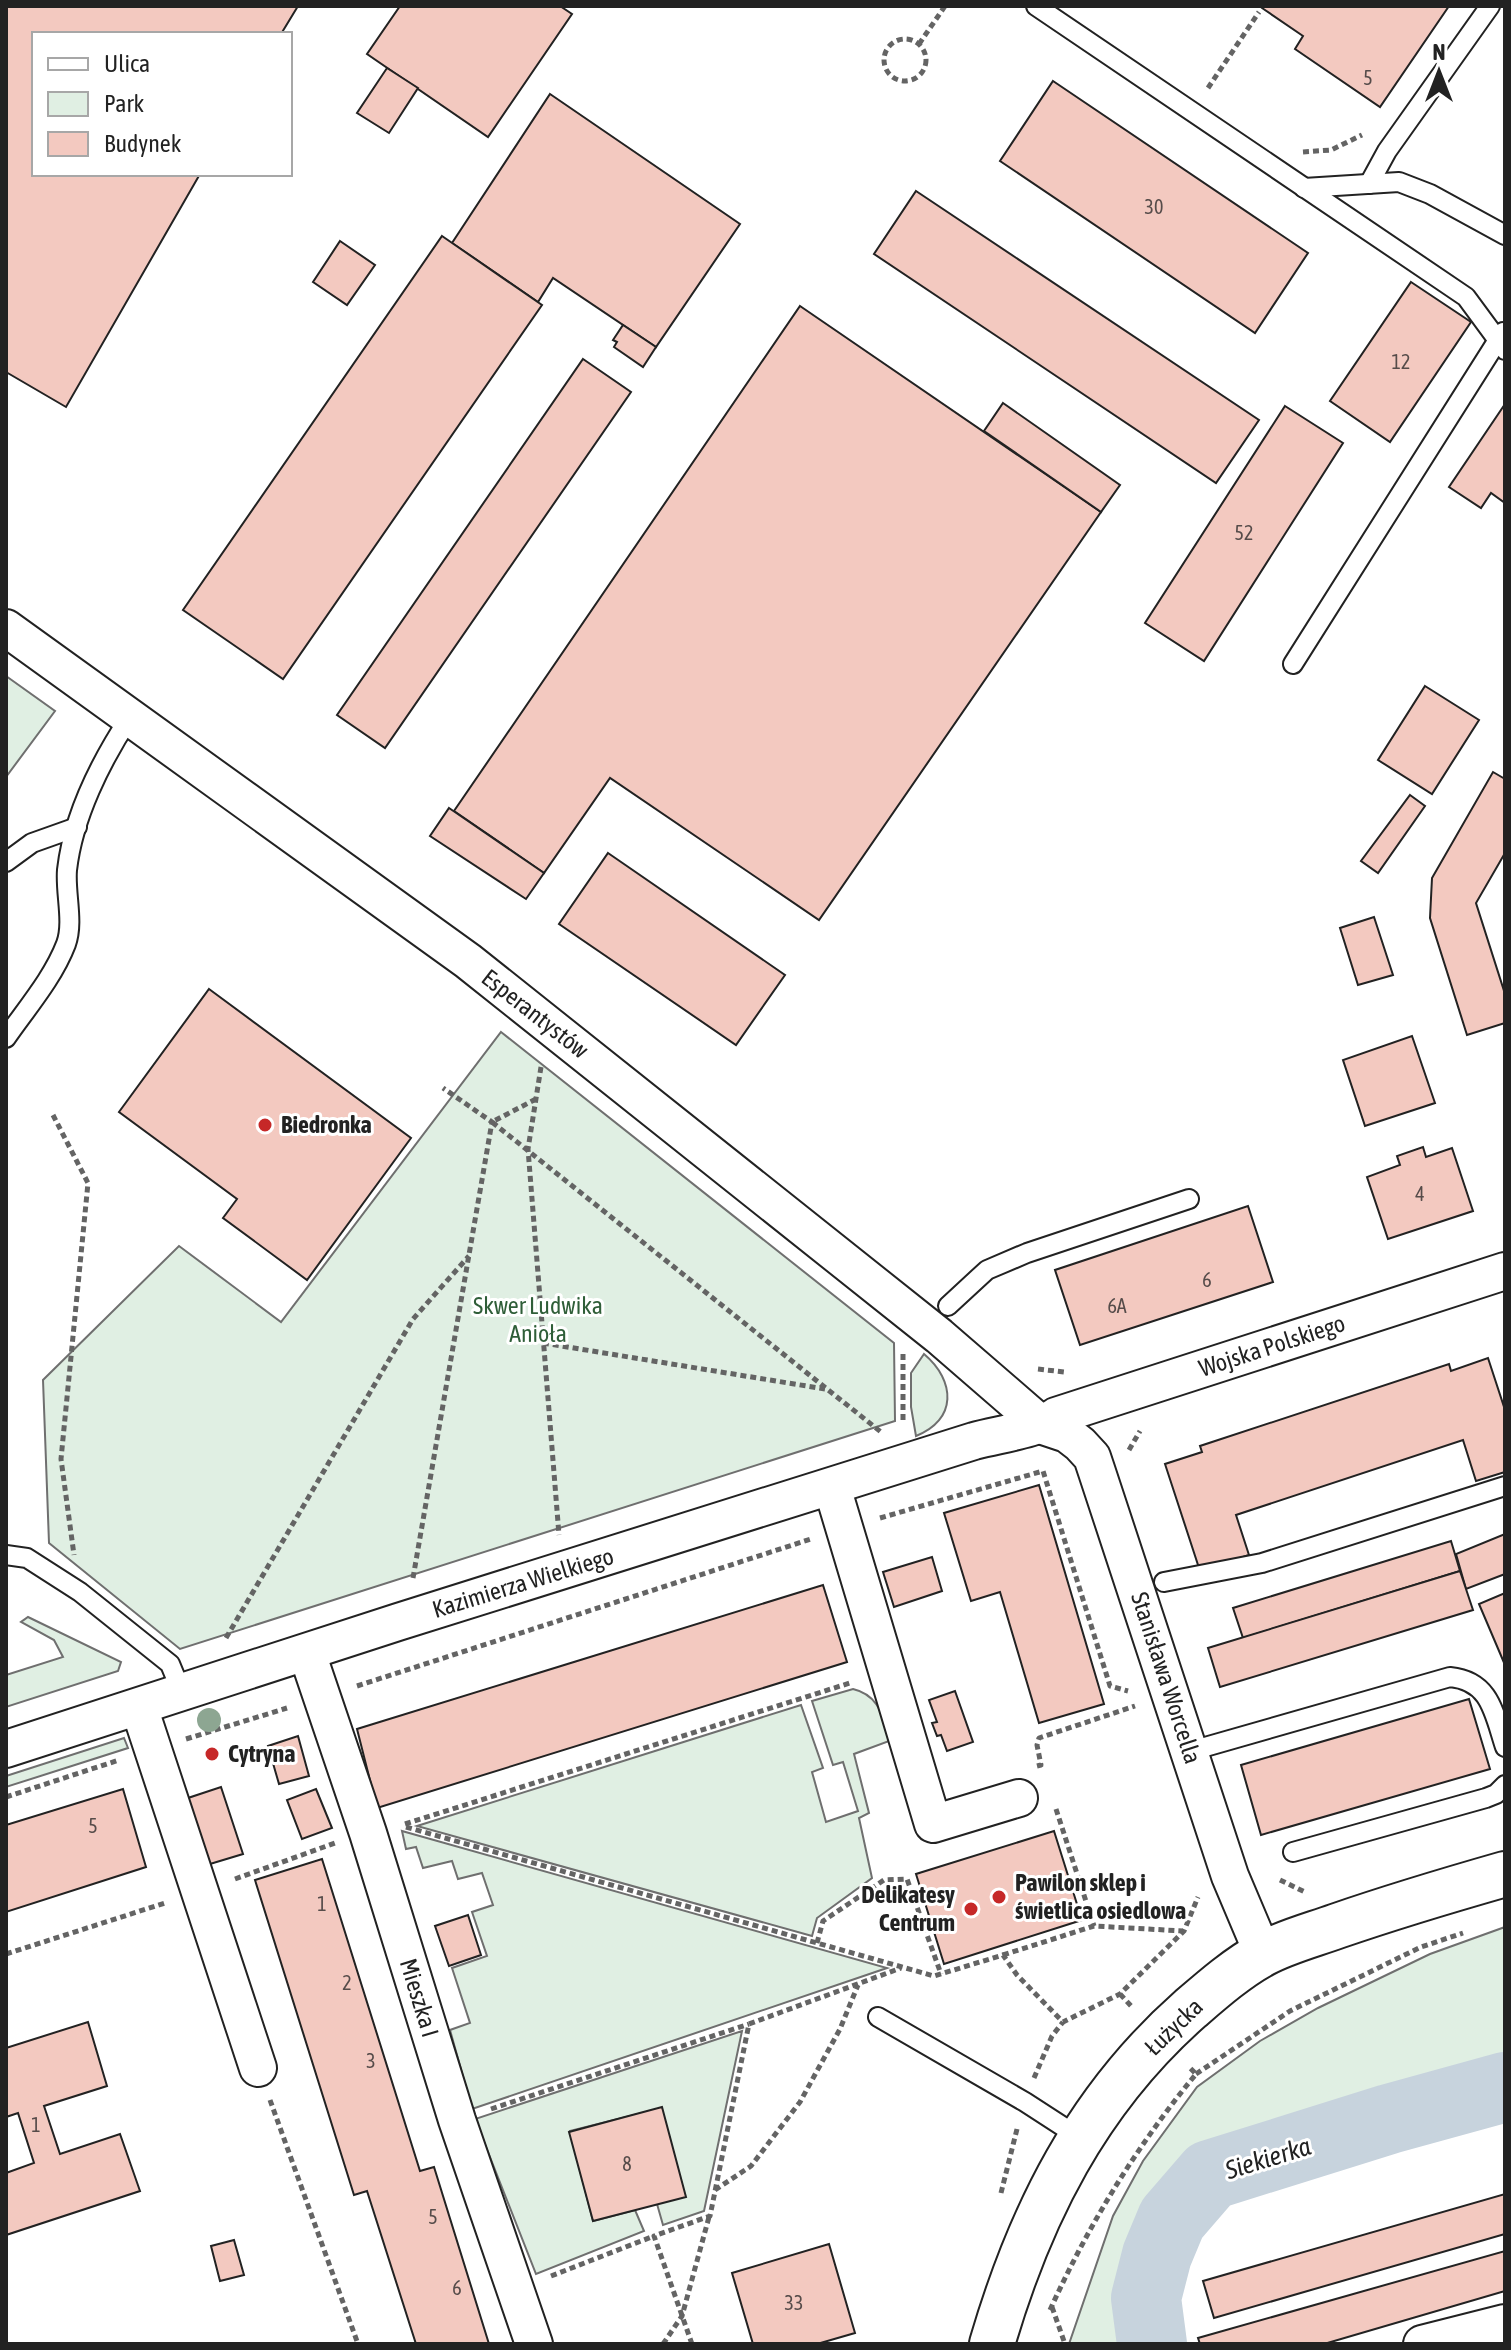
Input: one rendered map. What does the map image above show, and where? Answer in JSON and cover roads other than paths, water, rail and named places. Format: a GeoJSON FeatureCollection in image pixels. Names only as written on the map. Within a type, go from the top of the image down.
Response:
{"type":"FeatureCollection","features":[{"type":"Feature","properties":{"kind":"street","name":"Esperantystów"},"geometry":{"type":"LineString","coordinates":[[6,628],[468,961],[939,1336],[1043,1426]]}},
{"type":"Feature","properties":{"kind":"street","name":"Wojska Polskiego"},"geometry":{"type":"LineString","coordinates":[[1043,1426],[1056,1416],[1502,1279]]}},
{"type":"Feature","properties":{"kind":"street","name":"Kazimierza Wielkiego"},"geometry":{"type":"LineString","coordinates":[[6,1749],[1010,1431],[1043,1426]]}},
{"type":"Feature","properties":{"kind":"street","name":"Stanisława Worcella"},"geometry":{"type":"LineString","coordinates":[[1043,1426],[1067,1434],[1092,1457],[1230,1876],[1263,1954]]}},
{"type":"Feature","properties":{"kind":"street"},"geometry":{"type":"LineString","coordinates":[[832,1487],[933,1824],[1033,1787]]}},
{"type":"Feature","properties":{"kind":"street","name":"Mieszka I"},"geometry":{"type":"LineString","coordinates":[[307,1653],[368,1833],[457,2120],[534,2344]]}},
{"type":"Feature","properties":{"kind":"street"},"geometry":{"type":"LineString","coordinates":[[139,1707],[258,2068]]}},
{"type":"Feature","properties":{"kind":"street","name":"Łużycka"},"geometry":{"type":"LineString","coordinates":[[992,2344],[1026,2244],[1079,2137],[1120,2081],[1160,2036],[1223,1982],[1263,1954],[1407,1902],[1505,1874]]}},
{"type":"Feature","properties":{"kind":"street"},"geometry":{"type":"LineString","coordinates":[[1422,2344],[1505,2323]]}},
{"type":"Feature","properties":{"kind":"lane"},"geometry":{"type":"LineString","coordinates":[[1036,6],[1466,297],[1503,340],[1293,664]]}},
{"type":"Feature","properties":{"kind":"lane"},"geometry":{"type":"LineString","coordinates":[[1369,184],[1387,151],[1490,6]]}},
{"type":"Feature","properties":{"kind":"lane"},"geometry":{"type":"LineString","coordinates":[[1304,188],[1399,182],[1430,194],[1505,235]]}},
{"type":"Feature","properties":{"kind":"lane"},"geometry":{"type":"LineString","coordinates":[[6,1038],[67,942],[67,875],[71,840],[113,743],[130,717]]}},
{"type":"Feature","properties":{"kind":"lane"},"geometry":{"type":"LineString","coordinates":[[6,862],[32,843],[77,827]]}},
{"type":"Feature","properties":{"kind":"lane"},"geometry":{"type":"LineString","coordinates":[[948,1306],[987,1270],[1027,1253],[1189,1199]]}},
{"type":"Feature","properties":{"kind":"lane"},"geometry":{"type":"LineString","coordinates":[[1164,1582],[1262,1563],[1505,1486]]}},
{"type":"Feature","properties":{"kind":"lane"},"geometry":{"type":"LineString","coordinates":[[6,1555],[27,1558],[80,1592],[170,1664],[182,1693]]}},
{"type":"Feature","properties":{"kind":"lane"},"geometry":{"type":"LineString","coordinates":[[1191,1751],[1450,1677],[1465,1679],[1477,1685],[1486,1695],[1505,1747]]}},
{"type":"Feature","properties":{"kind":"lane"},"geometry":{"type":"LineString","coordinates":[[1293,1852],[1486,1798],[1505,1785]]}},
{"type":"Feature","properties":{"kind":"lane"},"geometry":{"type":"LineString","coordinates":[[878,2017],[1079,2137]]}},
{"type":"Feature","properties":{"kind":"waterway","name":"Siekierka"},"geometry":{"type":"LineString","coordinates":[[1152,2344],[1146,2298],[1157,2255],[1172,2219],[1210,2175],[1389,2119],[1505,2087]]}},
{"type":"Feature","properties":{"kind":"place","name":"Biedronka"},"geometry":{"type":"Point","coordinates":[265,1125]}},
{"type":"Feature","properties":{"kind":"place","name":"Cytryna"},"geometry":{"type":"Point","coordinates":[212,1754]}},
{"type":"Feature","properties":{"kind":"place","name":"Pawilon sklep i świetlica osiedlowa"},"geometry":{"type":"Point","coordinates":[999,1897]}},
{"type":"Feature","properties":{"kind":"place","name":"Delikatesy Centrum"},"geometry":{"type":"Point","coordinates":[971,1909]}},
{"type":"Feature","properties":{"kind":"park label","name":"Skwer Ludwika Anioła"},"geometry":{"type":"Point","coordinates":[538,1320]}}]}
